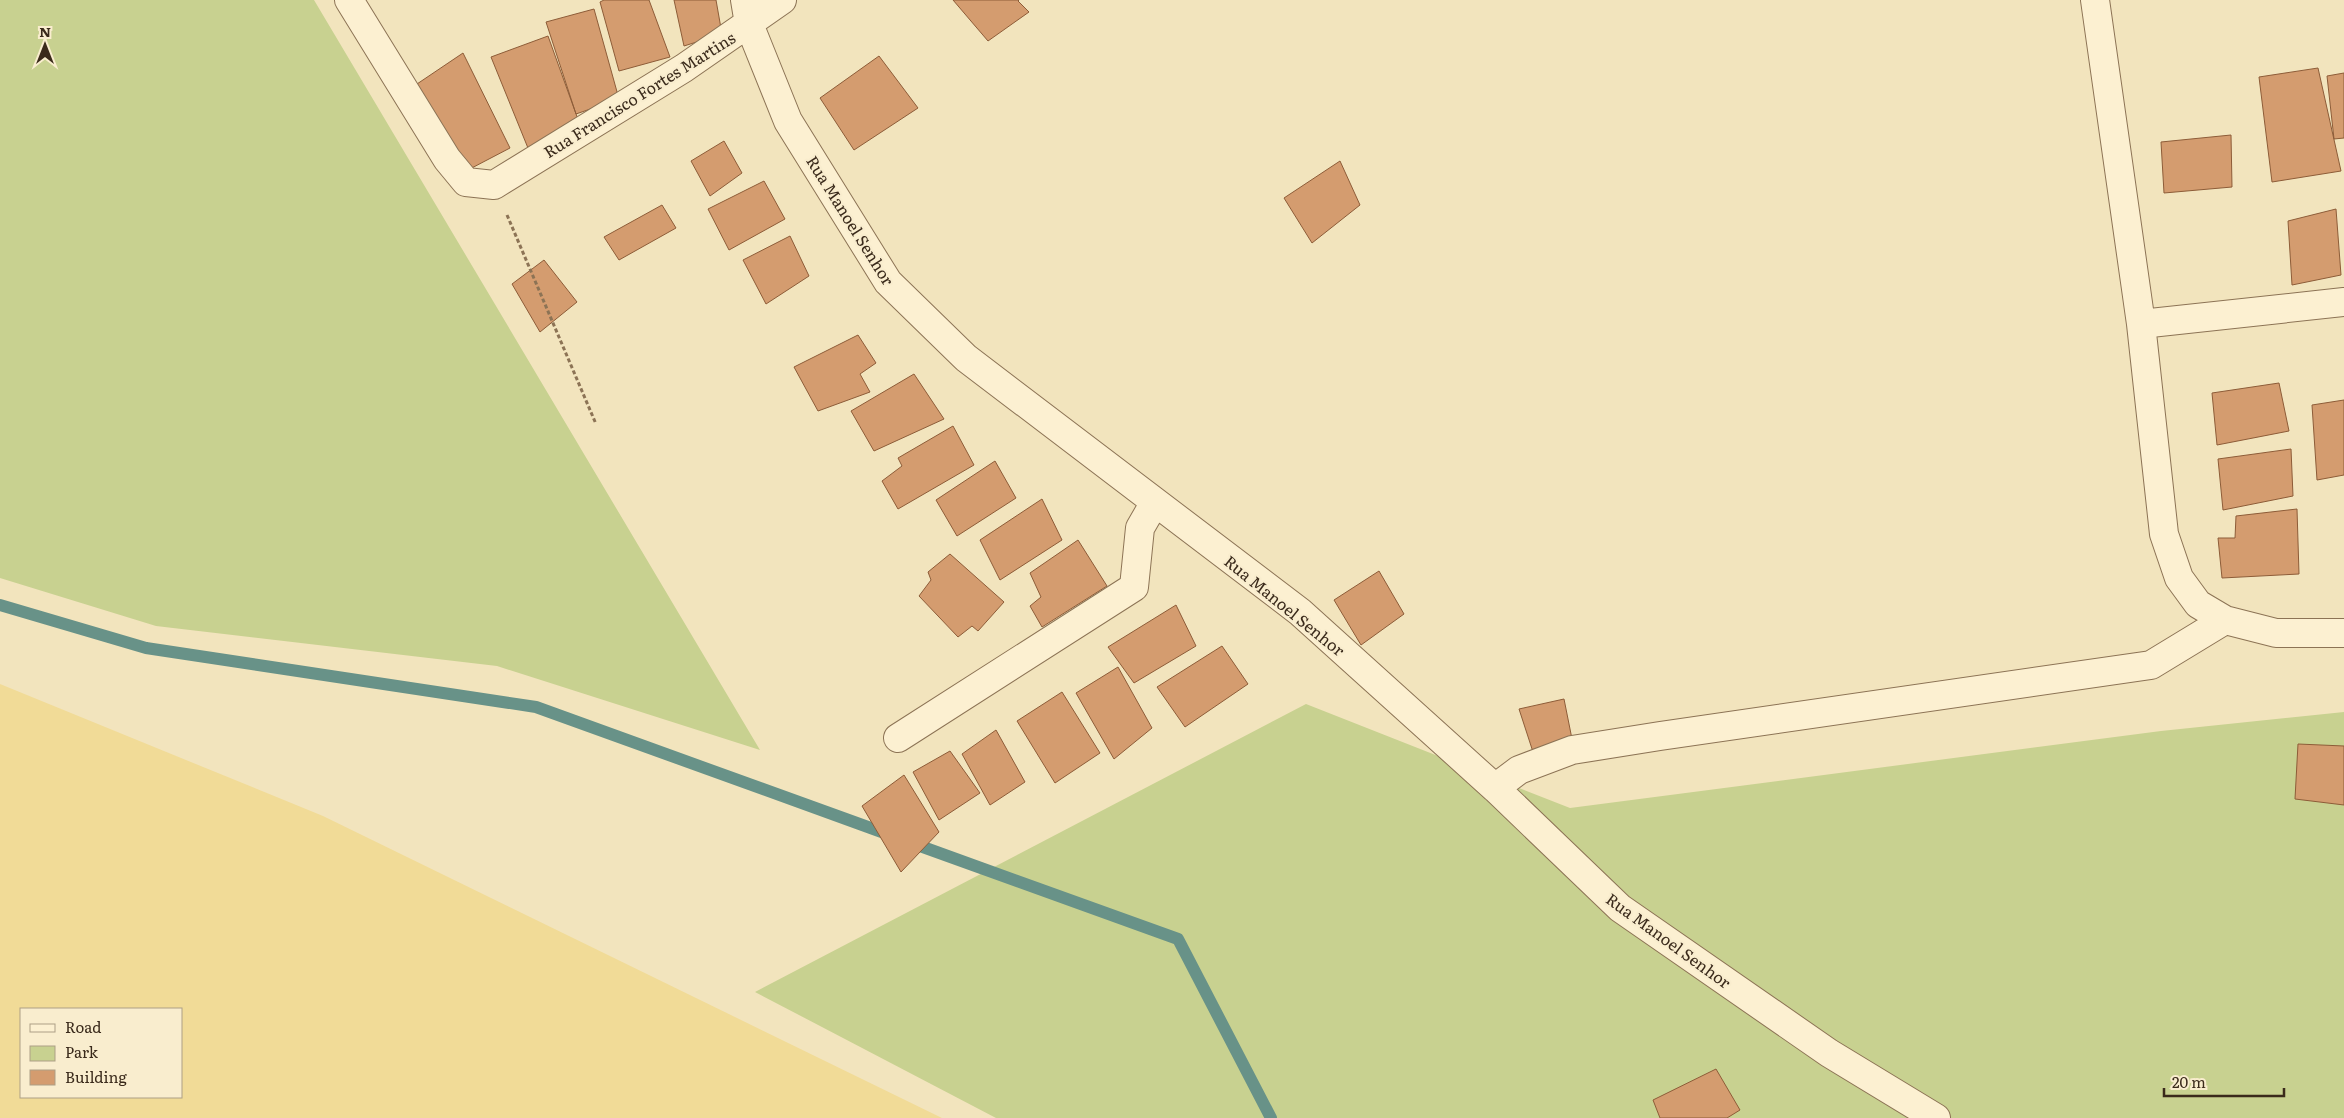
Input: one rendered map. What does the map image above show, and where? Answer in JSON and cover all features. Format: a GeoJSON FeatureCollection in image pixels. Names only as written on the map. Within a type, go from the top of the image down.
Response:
{"type":"FeatureCollection","features":[{"type":"Feature","properties":{"kind":"street"},"geometry":{"type":"LineString","coordinates":[[349,0],[447,159],[466,182],[494,185]]}},
{"type":"Feature","properties":{"kind":"street","name":"Rua Francisco Fortes Martins"},"geometry":{"type":"LineString","coordinates":[[494,185],[684,68],[747,12],[782,0]]}},
{"type":"Feature","properties":{"kind":"street"},"geometry":{"type":"LineString","coordinates":[[2095,0],[2141,324],[2164,534],[2179,578],[2198,604],[2225,620],[2276,633],[2344,633]]}},
{"type":"Feature","properties":{"kind":"street","name":"Rua Manoel Senhor"},"geometry":{"type":"LineString","coordinates":[[747,12],[788,121],[888,282],[966,358],[1300,612],[1494,788],[1620,908],[1829,1053],[1936,1118]]}},
{"type":"Feature","properties":{"kind":"street"},"geometry":{"type":"LineString","coordinates":[[2141,324],[2344,302]]}},
{"type":"Feature","properties":{"kind":"street"},"geometry":{"type":"LineString","coordinates":[[898,738],[1134,587],[1140,528],[1155,502]]}},
{"type":"Feature","properties":{"kind":"street"},"geometry":{"type":"LineString","coordinates":[[1494,788],[1519,770],[1572,750],[2151,665],[2225,620]]}},
{"type":"Feature","properties":{"kind":"path"},"geometry":{"type":"LineString","coordinates":[[494,185],[596,424]]}},
{"type":"Feature","properties":{"kind":"green space"},"geometry":{"type":"Polygon","coordinates":[[[0,0],[314,0],[760,750],[497,666],[156,626],[0,578],[0,0]]]}},
{"type":"Feature","properties":{"kind":"green space"},"geometry":{"type":"Polygon","coordinates":[[[1306,704],[1570,808],[2161,731],[2344,712],[2344,1118],[996,1118],[755,992],[1306,704]]]}},
{"type":"Feature","properties":{"kind":"sand"},"geometry":{"type":"Polygon","coordinates":[[[0,684],[323,816],[942,1118],[0,1118],[0,684]]]}},
{"type":"Feature","properties":{"kind":"building"},"geometry":{"type":"Polygon","coordinates":[[[604,0],[649,0],[670,57],[619,71],[600,2],[604,0]]]}},
{"type":"Feature","properties":{"kind":"building"},"geometry":{"type":"Polygon","coordinates":[[[674,0],[716,0],[722,34],[684,46],[674,0]]]}},
{"type":"Feature","properties":{"kind":"building"},"geometry":{"type":"Polygon","coordinates":[[[953,0],[1019,0],[1029,12],[988,41],[953,0]]]}},
{"type":"Feature","properties":{"kind":"building"},"geometry":{"type":"Polygon","coordinates":[[[594,9],[619,99],[576,114],[546,22],[594,9]]]}},
{"type":"Feature","properties":{"kind":"building"},"geometry":{"type":"Polygon","coordinates":[[[548,36],[580,125],[530,153],[491,57],[548,36]]]}},
{"type":"Feature","properties":{"kind":"building"},"geometry":{"type":"Polygon","coordinates":[[[463,53],[510,148],[466,171],[414,86],[463,53]]]}},
{"type":"Feature","properties":{"kind":"building"},"geometry":{"type":"Polygon","coordinates":[[[879,56],[918,108],[854,150],[820,98],[879,56]]]}},
{"type":"Feature","properties":{"kind":"building"},"geometry":{"type":"Polygon","coordinates":[[[2318,68],[2341,171],[2272,182],[2259,77],[2318,68]]]}},
{"type":"Feature","properties":{"kind":"building"},"geometry":{"type":"Polygon","coordinates":[[[2344,73],[2344,138],[2334,139],[2327,76],[2344,73]]]}},
{"type":"Feature","properties":{"kind":"building"},"geometry":{"type":"Polygon","coordinates":[[[2231,135],[2232,187],[2164,193],[2161,142],[2231,135]]]}},
{"type":"Feature","properties":{"kind":"building"},"geometry":{"type":"Polygon","coordinates":[[[724,141],[742,173],[710,196],[691,161],[724,141]]]}},
{"type":"Feature","properties":{"kind":"building"},"geometry":{"type":"Polygon","coordinates":[[[1340,161],[1360,205],[1312,243],[1284,198],[1340,161]]]}},
{"type":"Feature","properties":{"kind":"building"},"geometry":{"type":"Polygon","coordinates":[[[764,181],[785,219],[729,250],[708,209],[764,181]]]}},
{"type":"Feature","properties":{"kind":"building"},"geometry":{"type":"Polygon","coordinates":[[[662,205],[676,228],[619,260],[604,237],[662,205]]]}},
{"type":"Feature","properties":{"kind":"building"},"geometry":{"type":"Polygon","coordinates":[[[2336,209],[2341,275],[2292,285],[2288,221],[2336,209]]]}},
{"type":"Feature","properties":{"kind":"building"},"geometry":{"type":"Polygon","coordinates":[[[790,236],[809,276],[766,304],[743,260],[790,236]]]}},
{"type":"Feature","properties":{"kind":"building"},"geometry":{"type":"Polygon","coordinates":[[[544,260],[577,302],[540,332],[512,284],[544,260]]]}},
{"type":"Feature","properties":{"kind":"building"},"geometry":{"type":"Polygon","coordinates":[[[858,335],[876,363],[860,374],[870,392],[818,411],[794,367],[858,335]]]}},
{"type":"Feature","properties":{"kind":"building"},"geometry":{"type":"Polygon","coordinates":[[[914,374],[944,419],[874,451],[851,411],[914,374]]]}},
{"type":"Feature","properties":{"kind":"building"},"geometry":{"type":"Polygon","coordinates":[[[2279,383],[2289,431],[2217,445],[2212,393],[2279,383]]]}},
{"type":"Feature","properties":{"kind":"building"},"geometry":{"type":"Polygon","coordinates":[[[2344,400],[2344,475],[2317,480],[2312,405],[2344,400]]]}},
{"type":"Feature","properties":{"kind":"building"},"geometry":{"type":"Polygon","coordinates":[[[953,426],[974,465],[898,509],[882,481],[902,466],[898,458],[953,426]]]}},
{"type":"Feature","properties":{"kind":"building"},"geometry":{"type":"Polygon","coordinates":[[[2291,449],[2293,496],[2223,510],[2218,459],[2291,449]]]}},
{"type":"Feature","properties":{"kind":"building"},"geometry":{"type":"Polygon","coordinates":[[[995,461],[1016,498],[957,536],[936,500],[995,461]]]}},
{"type":"Feature","properties":{"kind":"building"},"geometry":{"type":"Polygon","coordinates":[[[1042,499],[1062,540],[1000,580],[980,540],[1042,499]]]}},
{"type":"Feature","properties":{"kind":"building"},"geometry":{"type":"Polygon","coordinates":[[[2297,509],[2299,574],[2222,578],[2218,538],[2235,538],[2236,516],[2297,509]]]}},
{"type":"Feature","properties":{"kind":"building"},"geometry":{"type":"Polygon","coordinates":[[[1078,540],[1107,586],[1042,627],[1030,606],[1041,597],[1030,573],[1078,540]]]}},
{"type":"Feature","properties":{"kind":"building"},"geometry":{"type":"Polygon","coordinates":[[[950,554],[1004,602],[978,631],[972,626],[958,637],[919,596],[931,580],[928,572],[950,554]]]}},
{"type":"Feature","properties":{"kind":"building"},"geometry":{"type":"Polygon","coordinates":[[[1379,571],[1404,614],[1361,645],[1334,600],[1379,571]]]}},
{"type":"Feature","properties":{"kind":"building"},"geometry":{"type":"Polygon","coordinates":[[[1176,605],[1196,646],[1134,683],[1108,647],[1176,605]]]}},
{"type":"Feature","properties":{"kind":"building"},"geometry":{"type":"Polygon","coordinates":[[[1222,646],[1248,684],[1185,727],[1157,687],[1222,646]]]}},
{"type":"Feature","properties":{"kind":"building"},"geometry":{"type":"Polygon","coordinates":[[[1118,667],[1152,728],[1114,759],[1076,693],[1118,667]]]}},
{"type":"Feature","properties":{"kind":"building"},"geometry":{"type":"Polygon","coordinates":[[[1062,692],[1100,753],[1055,783],[1017,721],[1062,692]]]}},
{"type":"Feature","properties":{"kind":"building"},"geometry":{"type":"Polygon","coordinates":[[[1564,699],[1573,744],[1534,755],[1519,709],[1564,699]]]}},
{"type":"Feature","properties":{"kind":"building"},"geometry":{"type":"Polygon","coordinates":[[[996,730],[1025,782],[990,805],[962,754],[996,730]]]}},
{"type":"Feature","properties":{"kind":"building"},"geometry":{"type":"Polygon","coordinates":[[[2298,744],[2344,746],[2344,805],[2295,799],[2298,744]]]}},
{"type":"Feature","properties":{"kind":"building"},"geometry":{"type":"Polygon","coordinates":[[[950,751],[980,793],[939,820],[913,772],[950,751]]]}},
{"type":"Feature","properties":{"kind":"building"},"geometry":{"type":"Polygon","coordinates":[[[904,775],[939,832],[901,872],[862,806],[904,775]]]}},
{"type":"Feature","properties":{"kind":"building"},"geometry":{"type":"Polygon","coordinates":[[[1716,1069],[1740,1110],[1727,1118],[1660,1118],[1653,1100],[1716,1069]]]}},
{"type":"Feature","properties":{"kind":"waterway"},"geometry":{"type":"LineString","coordinates":[[0,605],[146,648],[536,707],[890,835]]}},
{"type":"Feature","properties":{"kind":"waterway"},"geometry":{"type":"LineString","coordinates":[[909,842],[1178,939],[1271,1118]]}}]}
